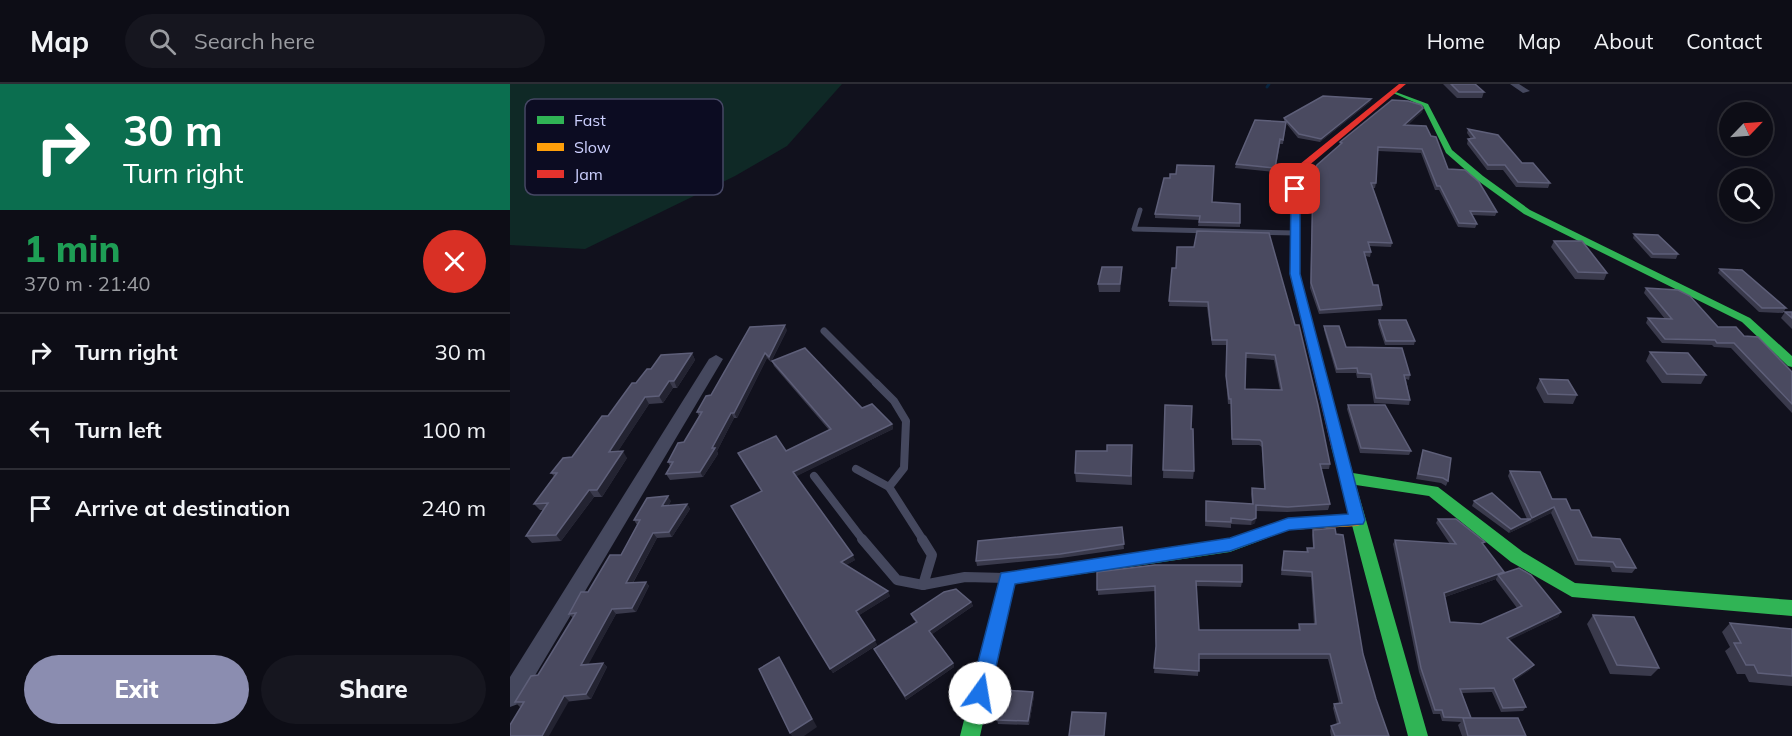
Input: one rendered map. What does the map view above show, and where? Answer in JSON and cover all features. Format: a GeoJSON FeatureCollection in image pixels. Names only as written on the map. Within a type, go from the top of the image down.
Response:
{"type":"FeatureCollection","features":[{"type":"Feature","properties":{"kind":"street"},"geometry":{"type":"LineString","coordinates":[[1514,84],[1526,91]]}},
{"type":"Feature","properties":{"kind":"street"},"geometry":{"type":"LineString","coordinates":[[1418,736],[1357,520],[1295,274],[1295,189],[1303,166],[1399,88],[1426,105],[1449,151],[1480,178],[1527,212],[1746,320],[1792,363]]}},
{"type":"Feature","properties":{"kind":"street"},"geometry":{"type":"LineString","coordinates":[[510,697],[716,359]]}},
{"type":"Feature","properties":{"kind":"street"},"geometry":{"type":"LineString","coordinates":[[1347,478],[1433,491],[1517,557],[1572,590],[1792,608]]}},
{"type":"Feature","properties":{"kind":"street"},"geometry":{"type":"LineString","coordinates":[[970,736],[1007,578],[1230,545],[1288,524],[1357,520]]}},
{"type":"Feature","properties":{"kind":"lane"},"geometry":{"type":"LineString","coordinates":[[1140,210],[1134,229],[1295,233]]}},
{"type":"Feature","properties":{"kind":"lane"},"geometry":{"type":"LineString","coordinates":[[824,331],[894,401],[906,421],[904,468],[889,487]]}},
{"type":"Feature","properties":{"kind":"lane"},"geometry":{"type":"LineString","coordinates":[[856,469],[889,487],[932,555],[922,585]]}},
{"type":"Feature","properties":{"kind":"lane"},"geometry":{"type":"LineString","coordinates":[[814,476],[871,551],[897,580],[922,585],[965,577],[1007,578]]}},
{"type":"Feature","properties":{"kind":"green space"},"geometry":{"type":"Polygon","coordinates":[[[510,84],[842,84],[787,146],[723,182],[723,99],[525,99],[525,195],[696,195],[585,249],[510,245],[510,84]]]}},
{"type":"Feature","properties":{"kind":"building"},"geometry":{"type":"Polygon","coordinates":[[[1451,84],[1475,84],[1484,92],[1459,92],[1451,84]]]}},
{"type":"Feature","properties":{"kind":"building"},"geometry":{"type":"Polygon","coordinates":[[[1323,96],[1371,99],[1321,139],[1299,134],[1284,118],[1323,96]]]}},
{"type":"Feature","properties":{"kind":"building"},"geometry":{"type":"Polygon","coordinates":[[[1392,100],[1421,105],[1423,108],[1404,125],[1426,126],[1431,136],[1436,137],[1448,169],[1465,170],[1479,182],[1497,212],[1470,211],[1477,224],[1459,223],[1440,186],[1437,186],[1422,149],[1378,147],[1376,183],[1371,183],[1392,243],[1368,242],[1371,252],[1364,252],[1373,285],[1378,285],[1382,305],[1320,310],[1311,283],[1313,175],[1317,165],[1342,143],[1340,142],[1392,100]]]}},
{"type":"Feature","properties":{"kind":"building"},"geometry":{"type":"Polygon","coordinates":[[[1255,120],[1286,122],[1283,140],[1280,139],[1275,168],[1236,164],[1255,120]]]}},
{"type":"Feature","properties":{"kind":"building"},"geometry":{"type":"Polygon","coordinates":[[[1468,129],[1498,135],[1522,163],[1533,163],[1550,183],[1518,182],[1505,165],[1488,165],[1468,139],[1475,138],[1468,129]]]}},
{"type":"Feature","properties":{"kind":"building"},"geometry":{"type":"Polygon","coordinates":[[[1177,165],[1214,166],[1212,202],[1240,204],[1240,223],[1199,222],[1200,216],[1155,214],[1164,178],[1170,178],[1170,174],[1176,174],[1177,165]]]}},
{"type":"Feature","properties":{"kind":"building"},"geometry":{"type":"Polygon","coordinates":[[[1197,231],[1269,233],[1295,325],[1299,325],[1318,405],[1330,464],[1320,464],[1330,504],[1288,507],[1256,505],[1256,518],[1252,520],[1231,518],[1231,522],[1206,521],[1206,501],[1253,504],[1252,488],[1265,489],[1262,442],[1232,439],[1231,399],[1229,399],[1226,376],[1227,340],[1212,340],[1208,302],[1169,301],[1172,268],[1176,268],[1177,247],[1194,247],[1197,231]],[[1246,353],[1245,389],[1282,390],[1275,355],[1246,353]]]}},
{"type":"Feature","properties":{"kind":"building"},"geometry":{"type":"Polygon","coordinates":[[[1634,234],[1658,235],[1678,254],[1653,254],[1634,234]]]}},
{"type":"Feature","properties":{"kind":"building"},"geometry":{"type":"Polygon","coordinates":[[[1554,241],[1582,241],[1607,273],[1578,272],[1554,241]]]}},
{"type":"Feature","properties":{"kind":"building"},"geometry":{"type":"Polygon","coordinates":[[[1102,267],[1122,267],[1120,284],[1098,284],[1102,267]]]}},
{"type":"Feature","properties":{"kind":"building"},"geometry":{"type":"Polygon","coordinates":[[[1720,269],[1742,270],[1786,308],[1762,308],[1720,269]]]}},
{"type":"Feature","properties":{"kind":"building"},"geometry":{"type":"Polygon","coordinates":[[[1646,288],[1678,290],[1690,296],[1718,327],[1736,327],[1744,336],[1758,337],[1792,372],[1792,404],[1734,343],[1717,343],[1715,340],[1665,339],[1648,318],[1672,319],[1646,288]]]}},
{"type":"Feature","properties":{"kind":"building"},"geometry":{"type":"Polygon","coordinates":[[[1379,320],[1406,320],[1415,341],[1386,341],[1379,320]]]}},
{"type":"Feature","properties":{"kind":"building"},"geometry":{"type":"Polygon","coordinates":[[[785,325],[769,357],[765,353],[700,472],[666,474],[673,462],[668,462],[678,443],[684,442],[702,412],[697,412],[706,396],[711,395],[750,327],[785,325]]]}},
{"type":"Feature","properties":{"kind":"building"},"geometry":{"type":"Polygon","coordinates":[[[1324,326],[1339,326],[1346,347],[1402,348],[1410,375],[1404,375],[1410,400],[1376,398],[1371,374],[1358,373],[1357,368],[1337,369],[1324,326]]]}},
{"type":"Feature","properties":{"kind":"building"},"geometry":{"type":"Polygon","coordinates":[[[805,348],[862,408],[872,404],[892,424],[793,472],[853,555],[841,562],[888,591],[856,611],[875,640],[830,669],[731,506],[762,491],[738,453],[776,436],[786,451],[831,429],[772,361],[805,348]]]}},
{"type":"Feature","properties":{"kind":"building"},"geometry":{"type":"Polygon","coordinates":[[[1650,352],[1688,353],[1706,375],[1667,374],[1650,352]]]}},
{"type":"Feature","properties":{"kind":"building"},"geometry":{"type":"Polygon","coordinates":[[[692,353],[674,381],[669,381],[659,396],[645,397],[609,452],[623,451],[597,490],[589,490],[556,535],[526,536],[548,503],[534,504],[557,473],[551,473],[563,458],[572,457],[602,416],[608,416],[632,383],[636,383],[647,369],[651,369],[661,355],[692,353]]]}},
{"type":"Feature","properties":{"kind":"building"},"geometry":{"type":"Polygon","coordinates":[[[1540,379],[1568,380],[1577,395],[1548,394],[1540,379]]]}},
{"type":"Feature","properties":{"kind":"building"},"geometry":{"type":"Polygon","coordinates":[[[1165,405],[1192,406],[1194,471],[1163,470],[1165,405]]]}},
{"type":"Feature","properties":{"kind":"building"},"geometry":{"type":"Polygon","coordinates":[[[1348,405],[1385,405],[1411,451],[1361,448],[1348,405]]]}},
{"type":"Feature","properties":{"kind":"building"},"geometry":{"type":"Polygon","coordinates":[[[1107,445],[1132,445],[1131,476],[1075,473],[1076,451],[1107,451],[1107,445]]]}},
{"type":"Feature","properties":{"kind":"building"},"geometry":{"type":"Polygon","coordinates":[[[1423,450],[1451,458],[1448,481],[1418,474],[1423,450]]]}},
{"type":"Feature","properties":{"kind":"building"},"geometry":{"type":"Polygon","coordinates":[[[1510,471],[1540,472],[1552,499],[1566,499],[1571,510],[1579,510],[1592,537],[1620,539],[1636,568],[1616,567],[1613,562],[1578,560],[1554,507],[1532,518],[1510,471]]]}},
{"type":"Feature","properties":{"kind":"building"},"geometry":{"type":"Polygon","coordinates":[[[1492,493],[1521,519],[1531,519],[1511,529],[1474,501],[1492,493]]]}},
{"type":"Feature","properties":{"kind":"building"},"geometry":{"type":"Polygon","coordinates":[[[668,496],[662,506],[687,504],[669,532],[653,533],[626,583],[646,582],[632,608],[612,609],[581,665],[603,663],[586,694],[564,696],[542,736],[510,736],[510,725],[524,702],[515,702],[531,676],[538,675],[576,613],[569,614],[581,592],[588,592],[610,555],[621,555],[640,520],[634,520],[647,498],[668,496]]]}},
{"type":"Feature","properties":{"kind":"building"},"geometry":{"type":"Polygon","coordinates":[[[1438,519],[1456,519],[1485,542],[1482,543],[1504,572],[1444,593],[1450,622],[1481,624],[1522,606],[1498,575],[1519,568],[1531,575],[1561,612],[1507,638],[1534,665],[1513,679],[1526,707],[1503,708],[1494,688],[1460,689],[1471,718],[1444,717],[1442,710],[1435,710],[1421,668],[1395,540],[1456,544],[1438,519]]]}},
{"type":"Feature","properties":{"kind":"building"},"geometry":{"type":"Polygon","coordinates":[[[1122,527],[1124,544],[1060,554],[976,561],[978,541],[1122,527]]]}},
{"type":"Feature","properties":{"kind":"building"},"geometry":{"type":"Polygon","coordinates":[[[1335,528],[1336,534],[1343,535],[1363,654],[1389,736],[1335,736],[1331,726],[1340,723],[1334,704],[1342,703],[1330,654],[1199,654],[1199,671],[1154,668],[1155,586],[1097,590],[1097,572],[1155,565],[1242,565],[1242,582],[1196,581],[1199,630],[1300,630],[1299,624],[1316,624],[1312,572],[1282,570],[1284,551],[1308,552],[1307,548],[1314,548],[1313,530],[1335,528]]]}},
{"type":"Feature","properties":{"kind":"building"},"geometry":{"type":"Polygon","coordinates":[[[956,589],[971,602],[929,631],[953,663],[905,696],[874,649],[917,622],[911,614],[944,592],[956,589]]]}},
{"type":"Feature","properties":{"kind":"building"},"geometry":{"type":"Polygon","coordinates":[[[1593,615],[1634,617],[1659,668],[1617,665],[1593,615]]]}},
{"type":"Feature","properties":{"kind":"building"},"geometry":{"type":"Polygon","coordinates":[[[1730,623],[1792,629],[1792,676],[1758,673],[1754,665],[1746,665],[1734,643],[1741,643],[1730,623]]]}},
{"type":"Feature","properties":{"kind":"building"},"geometry":{"type":"Polygon","coordinates":[[[779,657],[812,719],[790,733],[759,669],[779,657]]]}},
{"type":"Feature","properties":{"kind":"building"},"geometry":{"type":"Polygon","coordinates":[[[1003,690],[1033,692],[1028,721],[997,720],[1003,690]]]}},
{"type":"Feature","properties":{"kind":"building"},"geometry":{"type":"Polygon","coordinates":[[[1072,712],[1106,713],[1104,736],[1069,736],[1072,712]]]}},
{"type":"Feature","properties":{"kind":"building"},"geometry":{"type":"Polygon","coordinates":[[[1463,718],[1518,718],[1526,736],[1468,736],[1463,718]]]}},
{"type":"Feature","properties":{"kind":"traffic: fast"},"geometry":{"type":"LineString","coordinates":[[1395,92],[1426,105],[1449,151],[1480,178],[1527,212],[1746,320],[1792,363]]}},
{"type":"Feature","properties":{"kind":"traffic: fast"},"geometry":{"type":"LineString","coordinates":[[1338,446],[1418,736]]}},
{"type":"Feature","properties":{"kind":"traffic: fast"},"geometry":{"type":"LineString","coordinates":[[1347,478],[1433,491],[1517,557],[1572,590],[1792,608]]}},
{"type":"Feature","properties":{"kind":"traffic: fast"},"geometry":{"type":"LineString","coordinates":[[970,736],[1007,578],[1230,545],[1269,531]]}},
{"type":"Feature","properties":{"kind":"traffic: slow"},"geometry":{"type":"LineString","coordinates":[[1269,531],[1288,524],[1357,520]]}},
{"type":"Feature","properties":{"kind":"traffic: jam"},"geometry":{"type":"LineString","coordinates":[[1338,446],[1295,274],[1295,189],[1303,166],[1403,84]]}},
{"type":"Feature","properties":{"kind":"route"},"geometry":{"type":"LineString","coordinates":[[980,693],[1007,578],[1230,545],[1288,524],[1357,520],[1295,274],[1295,189]]}}]}
